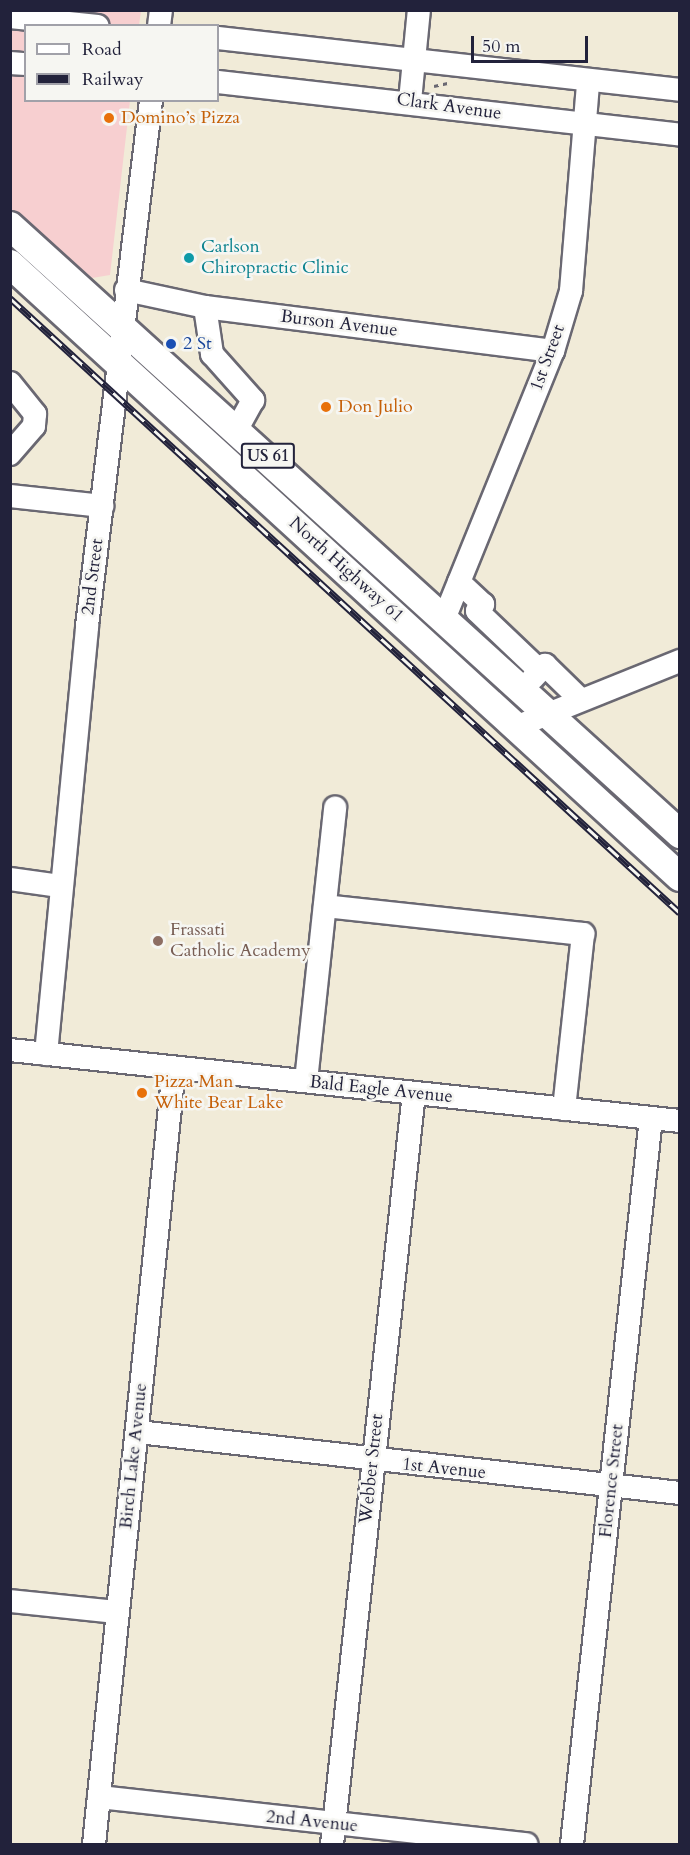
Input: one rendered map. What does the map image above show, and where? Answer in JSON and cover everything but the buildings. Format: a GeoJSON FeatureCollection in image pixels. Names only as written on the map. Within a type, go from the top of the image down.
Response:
{"type":"FeatureCollection","features":[{"type":"Feature","properties":{"kind":"main road","name":"North Highway 61"},"geometry":{"type":"LineString","coordinates":[[10,226],[125,325],[444,619],[531,680],[550,712],[680,834]]}},
{"type":"Feature","properties":{"kind":"main road","name":"North Highway 61"},"geometry":{"type":"LineString","coordinates":[[10,264],[518,726],[680,877]]}},
{"type":"Feature","properties":{"kind":"street"},"geometry":{"type":"LineString","coordinates":[[410,101],[419,10]]}},
{"type":"Feature","properties":{"kind":"street"},"geometry":{"type":"LineString","coordinates":[[20,15],[84,24]]}},
{"type":"Feature","properties":{"kind":"street"},"geometry":{"type":"LineString","coordinates":[[219,38],[414,59],[588,82],[680,90]]}},
{"type":"Feature","properties":{"kind":"street","name":"Clark Avenue"},"geometry":{"type":"LineString","coordinates":[[219,82],[410,101],[583,126],[680,135]]}},
{"type":"Feature","properties":{"kind":"street","name":"1st Street"},"geometry":{"type":"LineString","coordinates":[[444,619],[553,351],[571,291],[588,82]]}},
{"type":"Feature","properties":{"kind":"street","name":"2nd Street"},"geometry":{"type":"LineString","coordinates":[[46,1054],[60,886],[102,506],[122,365],[126,290],[151,102]]}},
{"type":"Feature","properties":{"kind":"street","name":"Burson Avenue"},"geometry":{"type":"LineString","coordinates":[[126,290],[205,307],[553,351]]}},
{"type":"Feature","properties":{"kind":"street"},"geometry":{"type":"LineString","coordinates":[[205,307],[212,354],[253,400],[253,410],[238,428]]}},
{"type":"Feature","properties":{"kind":"street"},"geometry":{"type":"LineString","coordinates":[[10,383],[35,414],[34,426],[10,454]]}},
{"type":"Feature","properties":{"kind":"street"},"geometry":{"type":"LineString","coordinates":[[10,496],[102,506]]}},
{"type":"Feature","properties":{"kind":"street"},"geometry":{"type":"LineString","coordinates":[[459,582],[483,604],[477,612],[531,680],[545,665],[581,700]]}},
{"type":"Feature","properties":{"kind":"street"},"geometry":{"type":"LineString","coordinates":[[518,726],[680,661]]}},
{"type":"Feature","properties":{"kind":"street"},"geometry":{"type":"LineString","coordinates":[[306,1081],[335,808]]}},
{"type":"Feature","properties":{"kind":"street"},"geometry":{"type":"LineString","coordinates":[[10,879],[60,886]]}},
{"type":"Feature","properties":{"kind":"street"},"geometry":{"type":"LineString","coordinates":[[325,906],[583,934],[564,1109]]}},
{"type":"Feature","properties":{"kind":"street","name":"Bald Eagle Avenue"},"geometry":{"type":"LineString","coordinates":[[10,1050],[680,1121]]}},
{"type":"Feature","properties":{"kind":"street","name":"Birch Lake Avenue"},"geometry":{"type":"LineString","coordinates":[[94,1845],[174,1068]]}},
{"type":"Feature","properties":{"kind":"street","name":"Webber Street"},"geometry":{"type":"LineString","coordinates":[[333,1835],[414,1093]]}},
{"type":"Feature","properties":{"kind":"street","name":"Florence Street"},"geometry":{"type":"LineString","coordinates":[[572,1845],[651,1118]]}},
{"type":"Feature","properties":{"kind":"street","name":"1st Avenue"},"geometry":{"type":"LineString","coordinates":[[138,1432],[373,1462],[680,1493]]}},
{"type":"Feature","properties":{"kind":"street"},"geometry":{"type":"LineString","coordinates":[[10,1601],[117,1612]]}},
{"type":"Feature","properties":{"kind":"street","name":"2nd Avenue"},"geometry":{"type":"LineString","coordinates":[[99,1797],[333,1835],[526,1845]]}},
{"type":"Feature","properties":{"kind":"shaded area"},"geometry":{"type":"Polygon","coordinates":[[[10,11],[141,11],[139,24],[24,24],[24,102],[130,102],[110,275],[92,278],[11,210],[10,11]]]}},
{"type":"Feature","properties":{"kind":"railway"},"geometry":{"type":"LineString","coordinates":[[10,298],[680,913]]}},
{"type":"Feature","properties":{"kind":"place","name":"Domino’s Pizza"},"geometry":{"type":"Point","coordinates":[109,118]}},
{"type":"Feature","properties":{"kind":"place","name":"Carlson Chiropractic Clinic"},"geometry":{"type":"Point","coordinates":[189,258]}},
{"type":"Feature","properties":{"kind":"place","name":"2 St"},"geometry":{"type":"Point","coordinates":[171,344]}},
{"type":"Feature","properties":{"kind":"place","name":"Don Julio"},"geometry":{"type":"Point","coordinates":[326,407]}},
{"type":"Feature","properties":{"kind":"place","name":"Frassati Catholic Academy"},"geometry":{"type":"Point","coordinates":[158,941]}},
{"type":"Feature","properties":{"kind":"place","name":"Pizza Man White Bear Lake"},"geometry":{"type":"Point","coordinates":[142,1093]}}]}
